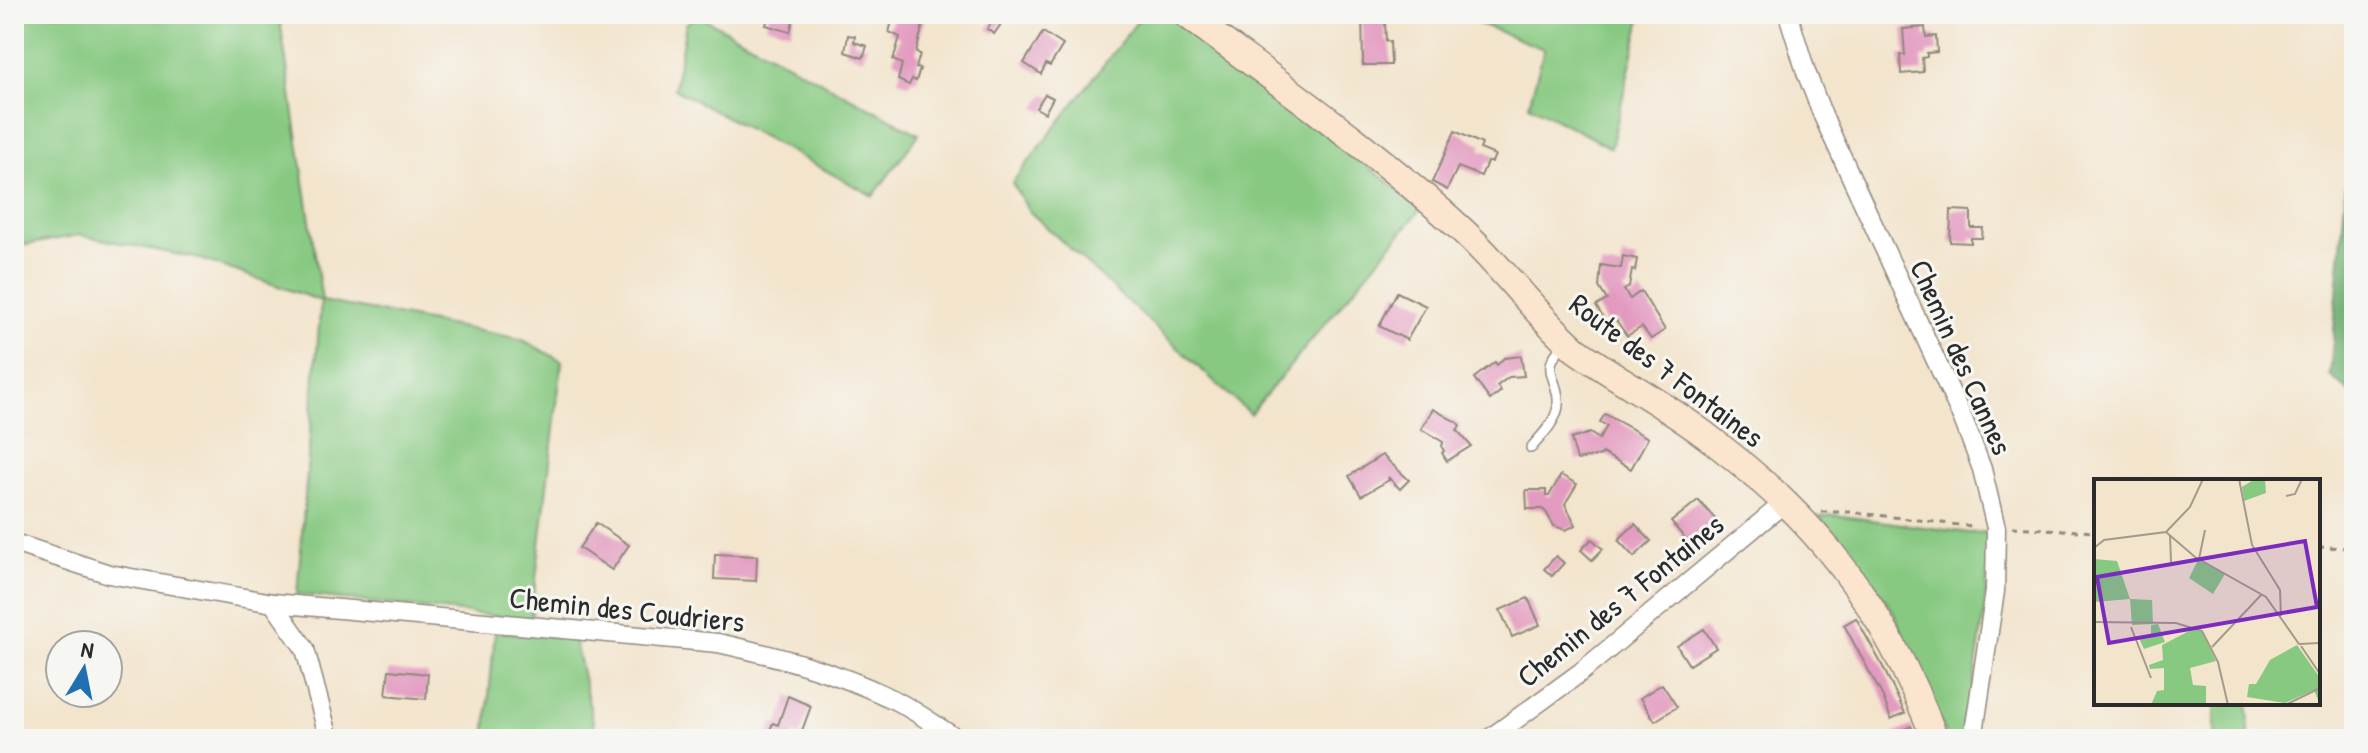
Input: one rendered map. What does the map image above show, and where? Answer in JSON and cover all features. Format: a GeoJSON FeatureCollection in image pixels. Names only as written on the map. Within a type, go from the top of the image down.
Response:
{"type":"FeatureCollection","features":[{"type":"Feature","properties":{"kind":"street","name":"Route des 7 Fontaines"},"geometry":{"type":"LineString","coordinates":[[1186,14],[1412,186],[1466,234],[1567,342],[1713,440],[1749,470],[1822,542],[1845,570],[1900,660],[1935,739]]}},
{"type":"Feature","properties":{"kind":"street","name":"Chemin des Cannes"},"geometry":{"type":"LineString","coordinates":[[1788,14],[1823,116],[1963,419],[1982,469],[1996,528],[1995,591],[1973,739]]}},
{"type":"Feature","properties":{"kind":"street","name":"Chemin des 7 Fontaines"},"geometry":{"type":"LineString","coordinates":[[1489,739],[1791,511]]}},
{"type":"Feature","properties":{"kind":"street","name":"Chemin des Coudriers"},"geometry":{"type":"LineString","coordinates":[[14,543],[109,574],[273,603],[718,643],[782,657],[862,685],[891,698],[957,739]]}},
{"type":"Feature","properties":{"kind":"street"},"geometry":{"type":"LineString","coordinates":[[273,603],[305,649],[329,739]]}},
{"type":"Feature","properties":{"kind":"lane"},"geometry":{"type":"LineString","coordinates":[[1531,448],[1556,414],[1558,398],[1550,366],[1557,351],[1567,342]]}},
{"type":"Feature","properties":{"kind":"path"},"geometry":{"type":"LineString","coordinates":[[1791,511],[1851,512],[1962,527],[2027,526],[2094,532]]}},
{"type":"Feature","properties":{"kind":"path"},"geometry":{"type":"LineString","coordinates":[[2320,547],[2354,548]]}},
{"type":"Feature","properties":{"kind":"green space"},"geometry":{"type":"Polygon","coordinates":[[[14,14],[279,14],[322,301],[521,339],[562,361],[531,620],[297,594],[321,301],[201,259],[80,235],[14,247],[14,14]]]}},
{"type":"Feature","properties":{"kind":"green space"},"geometry":{"type":"Polygon","coordinates":[[[1143,14],[1165,14],[1386,180],[1420,210],[1250,414],[1029,211],[1012,183],[1143,14]]]}},
{"type":"Feature","properties":{"kind":"green space"},"geometry":{"type":"Polygon","coordinates":[[[1471,14],[1642,14],[1611,148],[1529,105],[1544,49],[1470,20],[1471,14]]]}},
{"type":"Feature","properties":{"kind":"green space"},"geometry":{"type":"Polygon","coordinates":[[[697,15],[919,134],[873,196],[674,89],[686,24],[697,15]]]}},
{"type":"Feature","properties":{"kind":"green space"},"geometry":{"type":"Polygon","coordinates":[[[2354,93],[2354,395],[2330,376],[2354,93]]]}},
{"type":"Feature","properties":{"kind":"green space"},"geometry":{"type":"Polygon","coordinates":[[[1834,515],[1969,533],[1990,532],[1985,608],[1965,739],[1947,739],[1893,611],[1860,563],[1819,517],[1834,515]]]}},
{"type":"Feature","properties":{"kind":"green space"},"geometry":{"type":"Polygon","coordinates":[[[495,632],[574,638],[597,739],[485,739],[495,632]]]}},
{"type":"Feature","properties":{"kind":"green space"},"geometry":{"type":"Polygon","coordinates":[[[2215,705],[2248,705],[2249,739],[2215,739],[2215,705]]]}},
{"type":"Feature","properties":{"kind":"building"},"geometry":{"type":"Polygon","coordinates":[[[769,14],[795,14],[790,32],[766,25],[769,14]]]}},
{"type":"Feature","properties":{"kind":"building"},"geometry":{"type":"Polygon","coordinates":[[[884,14],[919,14],[917,18],[924,20],[916,53],[920,54],[916,68],[920,69],[916,81],[912,79],[909,85],[898,80],[902,64],[893,60],[900,37],[889,32],[893,18],[884,14]]]}},
{"type":"Feature","properties":{"kind":"building"},"geometry":{"type":"Polygon","coordinates":[[[998,14],[1008,14],[994,34],[987,29],[998,14]]]}},
{"type":"Feature","properties":{"kind":"building"},"geometry":{"type":"Polygon","coordinates":[[[1238,14],[1267,14],[1262,24],[1238,14]]]}},
{"type":"Feature","properties":{"kind":"building"},"geometry":{"type":"Polygon","coordinates":[[[1362,14],[1405,14],[1405,21],[1385,21],[1391,65],[1363,65],[1362,14]]]}},
{"type":"Feature","properties":{"kind":"building"},"geometry":{"type":"Polygon","coordinates":[[[1925,27],[1926,37],[1936,36],[1937,52],[1927,53],[1927,57],[1922,58],[1923,72],[1901,74],[1900,55],[1905,55],[1903,29],[1925,27]]]}},
{"type":"Feature","properties":{"kind":"building"},"geometry":{"type":"Polygon","coordinates":[[[1043,32],[1063,45],[1041,74],[1024,63],[1043,32]]]}},
{"type":"Feature","properties":{"kind":"building"},"geometry":{"type":"Polygon","coordinates":[[[848,35],[855,36],[854,42],[867,46],[863,58],[845,52],[848,35]]]}},
{"type":"Feature","properties":{"kind":"building"},"geometry":{"type":"Polygon","coordinates":[[[1045,94],[1053,98],[1045,113],[1036,108],[1045,94]]]}},
{"type":"Feature","properties":{"kind":"building"},"geometry":{"type":"Polygon","coordinates":[[[1455,131],[1482,144],[1480,149],[1495,155],[1492,162],[1487,162],[1481,176],[1458,167],[1447,190],[1432,182],[1455,131]]]}},
{"type":"Feature","properties":{"kind":"building"},"geometry":{"type":"Polygon","coordinates":[[[1951,210],[1971,211],[1971,228],[1983,228],[1982,238],[1971,238],[1971,243],[1950,242],[1951,210]]]}},
{"type":"Feature","properties":{"kind":"building"},"geometry":{"type":"Polygon","coordinates":[[[1623,256],[1637,259],[1629,287],[1624,290],[1630,299],[1641,291],[1665,330],[1651,339],[1642,327],[1627,336],[1616,320],[1607,324],[1596,306],[1607,300],[1599,287],[1601,265],[1621,268],[1623,256]]]}},
{"type":"Feature","properties":{"kind":"building"},"geometry":{"type":"Polygon","coordinates":[[[1397,292],[1426,306],[1407,340],[1379,326],[1397,292]]]}},
{"type":"Feature","properties":{"kind":"building"},"geometry":{"type":"Polygon","coordinates":[[[1521,356],[1524,376],[1509,377],[1497,386],[1501,391],[1490,400],[1474,378],[1495,362],[1497,365],[1504,358],[1521,356]]]}},
{"type":"Feature","properties":{"kind":"building"},"geometry":{"type":"Polygon","coordinates":[[[1433,409],[1458,423],[1460,426],[1457,430],[1471,446],[1447,461],[1442,453],[1443,442],[1421,429],[1433,409]]]}},
{"type":"Feature","properties":{"kind":"building"},"geometry":{"type":"Polygon","coordinates":[[[1605,414],[1648,438],[1631,469],[1602,453],[1577,460],[1571,439],[1590,433],[1599,439],[1607,426],[1600,422],[1605,414]]]}},
{"type":"Feature","properties":{"kind":"building"},"geometry":{"type":"Polygon","coordinates":[[[1382,455],[1409,480],[1400,489],[1388,477],[1389,480],[1361,496],[1349,476],[1382,455]]]}},
{"type":"Feature","properties":{"kind":"building"},"geometry":{"type":"Polygon","coordinates":[[[1561,475],[1577,484],[1565,504],[1576,525],[1566,530],[1554,526],[1542,509],[1527,509],[1526,490],[1546,490],[1546,496],[1549,496],[1561,475]]]}},
{"type":"Feature","properties":{"kind":"building"},"geometry":{"type":"Polygon","coordinates":[[[1698,500],[1718,522],[1691,546],[1671,522],[1698,500]]]}},
{"type":"Feature","properties":{"kind":"building"},"geometry":{"type":"Polygon","coordinates":[[[596,523],[629,545],[612,570],[579,548],[596,523]]]}},
{"type":"Feature","properties":{"kind":"building"},"geometry":{"type":"Polygon","coordinates":[[[1635,524],[1651,541],[1634,557],[1618,540],[1635,524]]]}},
{"type":"Feature","properties":{"kind":"building"},"geometry":{"type":"Polygon","coordinates":[[[1592,539],[1603,549],[1592,560],[1581,550],[1592,539]]]}},
{"type":"Feature","properties":{"kind":"building"},"geometry":{"type":"Polygon","coordinates":[[[715,554],[757,556],[756,581],[714,579],[715,554]]]}},
{"type":"Feature","properties":{"kind":"building"},"geometry":{"type":"Polygon","coordinates":[[[1556,556],[1564,563],[1552,576],[1544,569],[1556,556]]]}},
{"type":"Feature","properties":{"kind":"building"},"geometry":{"type":"Polygon","coordinates":[[[1528,598],[1540,625],[1512,637],[1500,610],[1528,598]]]}},
{"type":"Feature","properties":{"kind":"building"},"geometry":{"type":"Polygon","coordinates":[[[1856,618],[1905,713],[1891,719],[1883,697],[1844,625],[1856,618]]]}},
{"type":"Feature","properties":{"kind":"building"},"geometry":{"type":"Polygon","coordinates":[[[1704,629],[1716,648],[1689,665],[1677,646],[1704,629]]]}},
{"type":"Feature","properties":{"kind":"building"},"geometry":{"type":"Polygon","coordinates":[[[389,670],[428,674],[426,699],[386,695],[389,670]]]}},
{"type":"Feature","properties":{"kind":"building"},"geometry":{"type":"Polygon","coordinates":[[[1662,684],[1677,707],[1655,721],[1640,698],[1662,684]]]}},
{"type":"Feature","properties":{"kind":"building"},"geometry":{"type":"Polygon","coordinates":[[[788,696],[811,706],[800,736],[794,734],[792,739],[766,739],[773,723],[778,725],[788,696]]]}},
{"type":"Feature","properties":{"kind":"building"},"geometry":{"type":"Polygon","coordinates":[[[1911,726],[1916,739],[1883,739],[1911,726]]]}}]}
